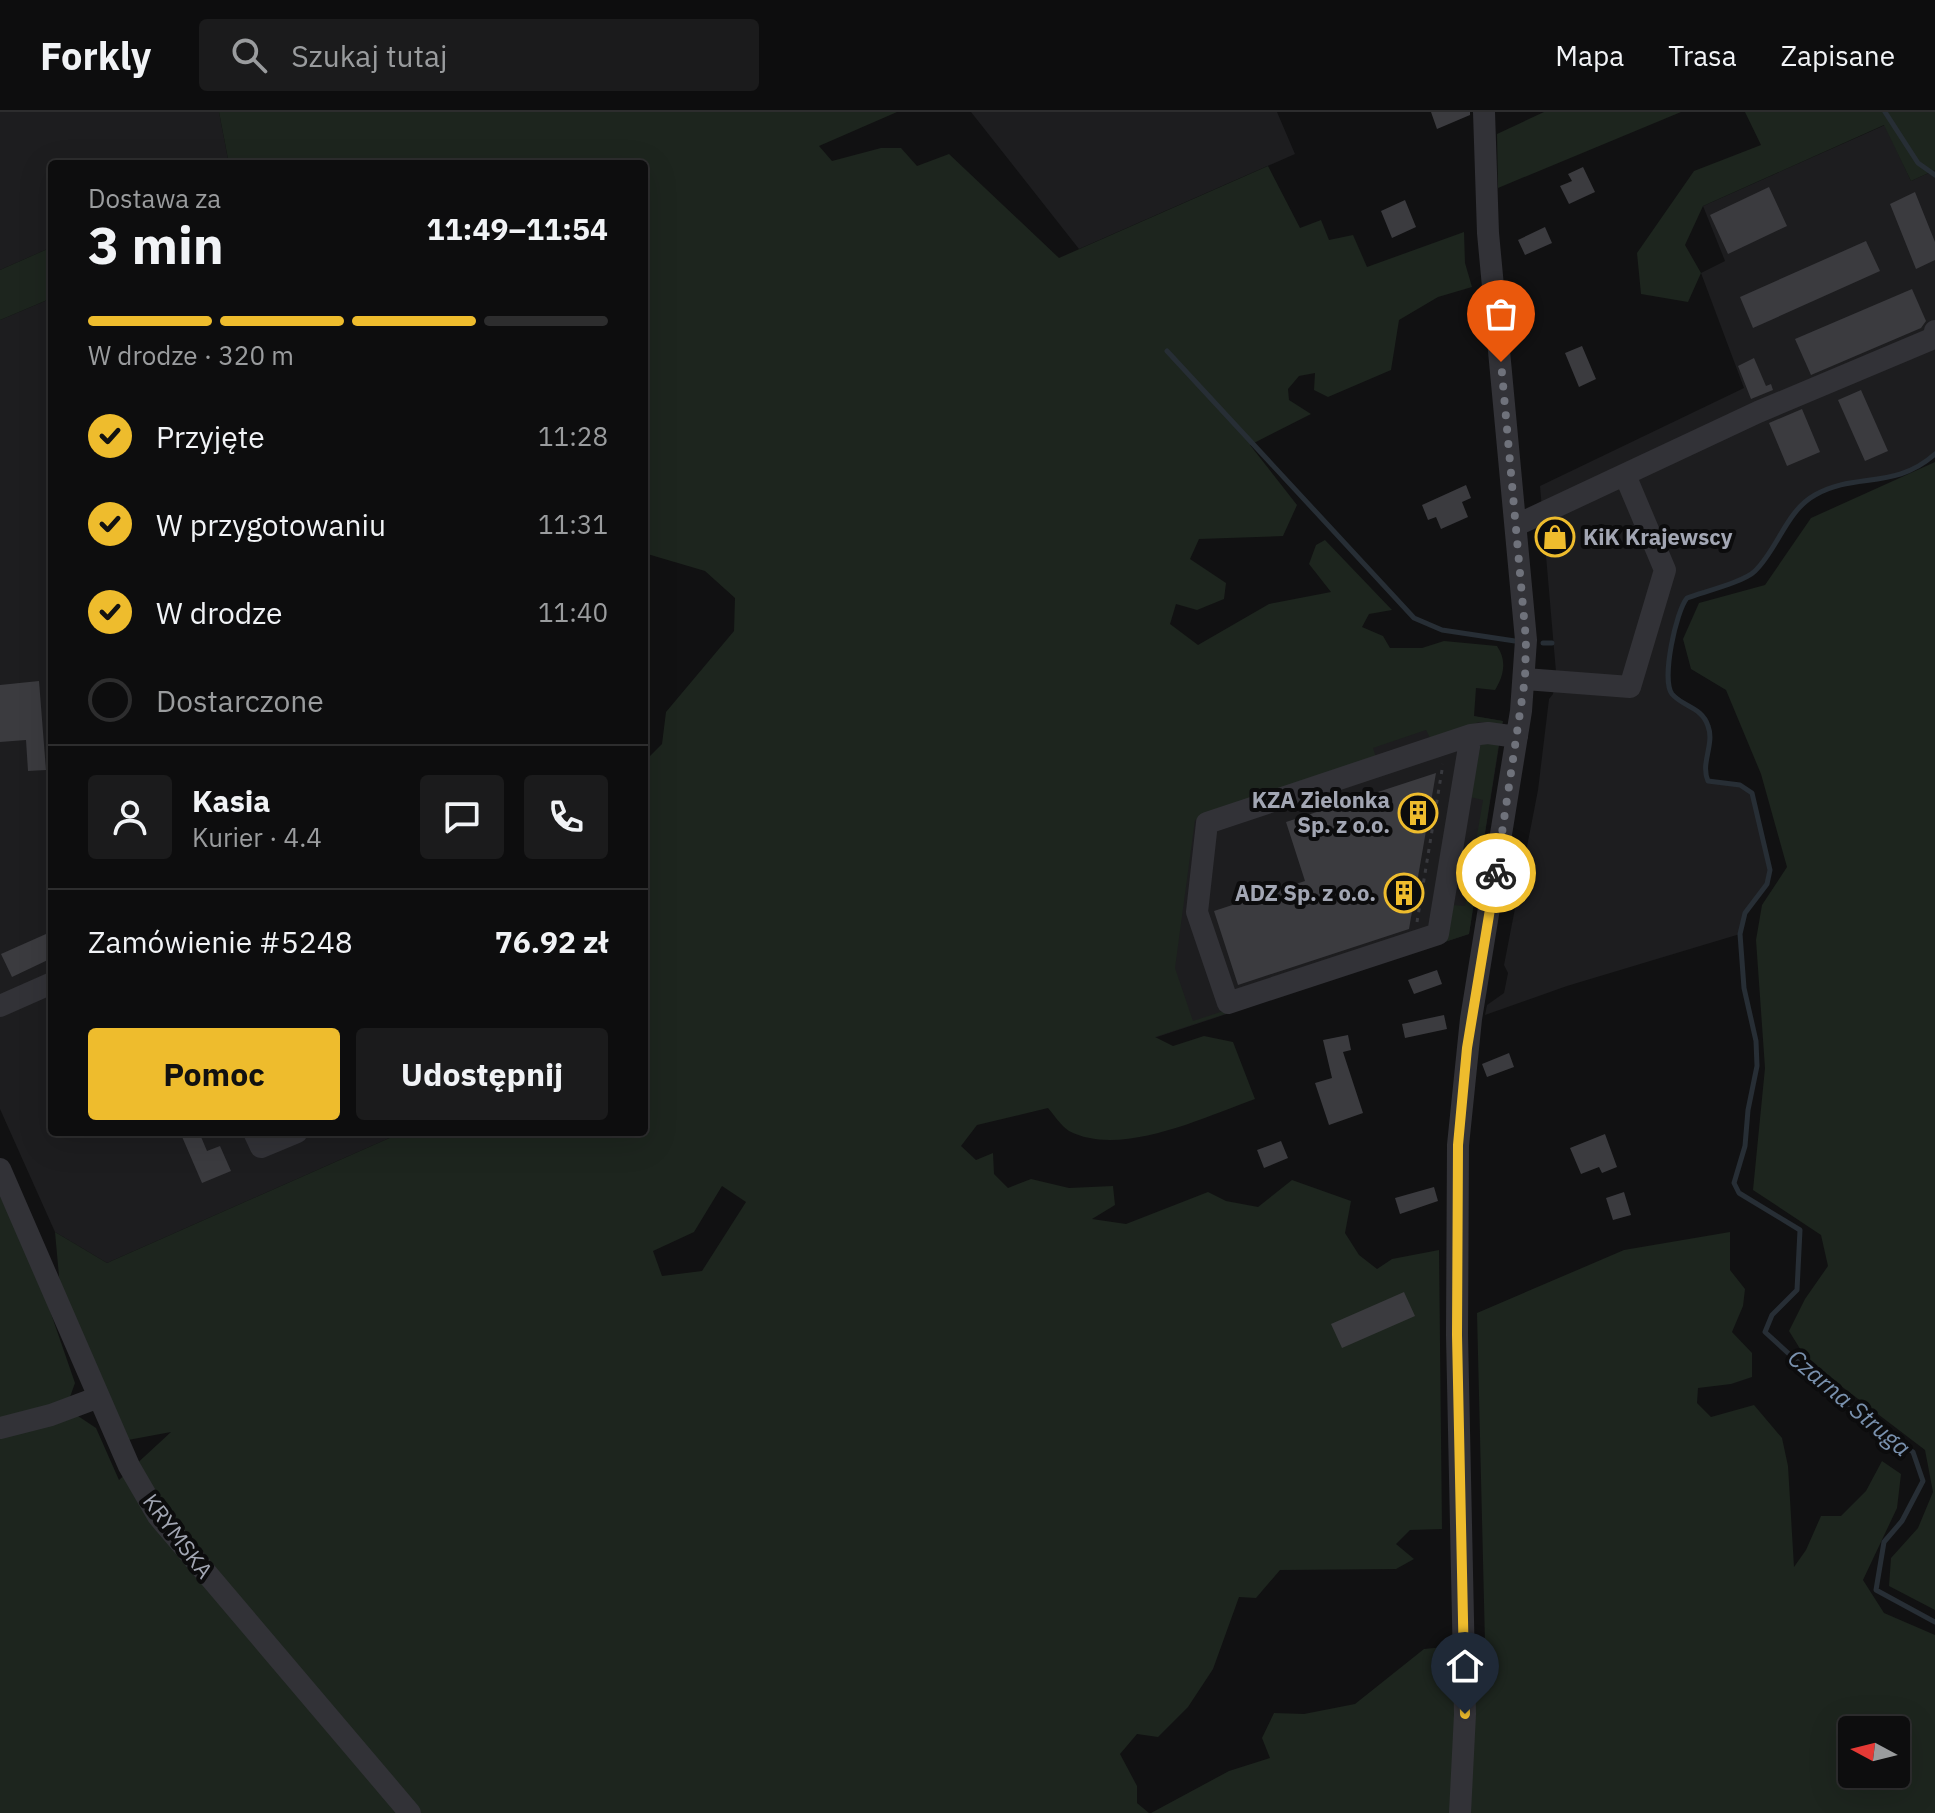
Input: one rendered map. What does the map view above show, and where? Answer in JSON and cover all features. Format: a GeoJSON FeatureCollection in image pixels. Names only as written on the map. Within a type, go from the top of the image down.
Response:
{"type":"FeatureCollection","features":[{"type":"Feature","properties":{"kind":"street"},"geometry":{"type":"LineString","coordinates":[[1460,1813],[1465,1714],[1457,1320],[1458,1145],[1471,1019],[1525,679],[1524,597],[1488,233],[1484,112]]}},
{"type":"Feature","properties":{"kind":"street"},"geometry":{"type":"LineString","coordinates":[[1517,525],[1758,412],[1934,338],[1935,331]]}},
{"type":"Feature","properties":{"kind":"street"},"geometry":{"type":"LineString","coordinates":[[1525,679],[1630,687],[1665,570],[1625,475]]}},
{"type":"Feature","properties":{"kind":"street"},"geometry":{"type":"LineString","coordinates":[[1471,735],[1438,934],[1228,1003],[1197,912],[1207,823],[1471,735],[1488,733],[1517,737]]}},
{"type":"Feature","properties":{"kind":"street"},"geometry":{"type":"LineString","coordinates":[[0,1006],[48,985]]}},
{"type":"Feature","properties":{"kind":"street"},"geometry":{"type":"LineString","coordinates":[[256,1136],[261,1147],[287,1136]]}},
{"type":"Feature","properties":{"kind":"street","name":"KRYMSKA"},"geometry":{"type":"LineString","coordinates":[[0,1169],[129,1466],[158,1516],[410,1813]]}},
{"type":"Feature","properties":{"kind":"street"},"geometry":{"type":"LineString","coordinates":[[0,1428],[51,1415],[99,1397]]}},
{"type":"Feature","properties":{"kind":"path"},"geometry":{"type":"LineString","coordinates":[[1413,942],[1447,744]]}},
{"type":"Feature","properties":{"kind":"shaded area"},"geometry":{"type":"Polygon","coordinates":[[[0,112],[219,112],[228,160],[48,160],[48,249],[0,270],[0,112]]]}},
{"type":"Feature","properties":{"kind":"shaded area"},"geometry":{"type":"Polygon","coordinates":[[[219,112],[897,112],[819,146],[832,161],[881,148],[901,148],[917,166],[949,154],[1059,258],[1268,166],[1300,228],[1321,220],[1329,240],[1353,235],[1367,267],[1464,232],[1465,263],[1472,287],[1438,297],[1399,320],[1391,370],[1328,397],[1314,390],[1315,373],[1299,376],[1288,389],[1289,400],[1311,414],[1250,445],[1297,505],[1283,536],[1199,539],[1190,559],[1226,583],[1224,599],[1197,610],[1176,604],[1170,624],[1198,645],[1269,604],[1331,592],[1309,564],[1316,545],[1325,540],[1392,610],[1369,614],[1362,627],[1383,636],[1390,648],[1422,648],[1444,641],[1497,646],[1503,662],[1501,679],[1495,690],[1476,688],[1474,716],[1503,721],[1502,724],[1479,722],[1430,738],[1426,730],[1373,748],[1377,760],[1195,820],[1175,968],[1193,1021],[1446,938],[1452,905],[1465,906],[1483,800],[1470,797],[1481,743],[1499,743],[1469,934],[1155,1037],[1173,1046],[1204,1036],[1233,1042],[1255,1099],[1162,1132],[1113,1140],[1090,1138],[1069,1131],[1048,1108],[977,1125],[961,1146],[976,1160],[993,1153],[994,1174],[1008,1188],[1031,1179],[1069,1188],[1113,1186],[1115,1205],[1092,1219],[1126,1224],[1208,1192],[1226,1201],[1258,1207],[1292,1180],[1351,1201],[1345,1233],[1359,1255],[1377,1269],[1392,1259],[1439,1250],[1442,1529],[1410,1530],[1396,1544],[1414,1559],[1396,1569],[1280,1570],[1256,1598],[1239,1597],[1213,1669],[1188,1707],[1158,1737],[1137,1734],[1120,1754],[1137,1786],[1137,1803],[1149,1813],[0,1813],[0,1196],[37,1273],[75,1383],[66,1408],[96,1428],[119,1480],[171,1432],[128,1440],[60,1287],[55,1232],[107,1263],[394,1136],[648,1136],[648,758],[662,744],[666,712],[734,631],[735,598],[705,571],[648,554],[648,160],[228,160],[219,112]],[[722,1186],[694,1232],[653,1251],[662,1276],[702,1271],[746,1202],[722,1186]]]}},
{"type":"Feature","properties":{"kind":"shaded area"},"geometry":{"type":"Polygon","coordinates":[[[971,112],[1277,112],[1295,154],[1079,249],[971,112]]]}},
{"type":"Feature","properties":{"kind":"shaded area"},"geometry":{"type":"Polygon","coordinates":[[[1544,112],[1681,112],[1498,188],[1497,134],[1544,112]]]}},
{"type":"Feature","properties":{"kind":"shaded area"},"geometry":{"type":"Polygon","coordinates":[[[1745,112],[1935,112],[1935,170],[1911,181],[1884,125],[1703,206],[1685,245],[1701,273],[1688,302],[1641,294],[1637,253],[1694,171],[1761,145],[1745,112]]]}},
{"type":"Feature","properties":{"kind":"shaded area"},"geometry":{"type":"Polygon","coordinates":[[[1885,125],[1911,181],[1935,170],[1935,454],[1899,476],[1830,488],[1814,495],[1793,516],[1754,573],[1683,601],[1672,649],[1667,684],[1669,690],[1703,715],[1709,728],[1706,777],[1712,783],[1740,785],[1752,793],[1770,864],[1767,884],[1745,913],[1740,934],[1567,986],[1485,1015],[1487,1005],[1504,993],[1508,973],[1504,965],[1538,790],[1549,699],[1553,694],[1556,672],[1540,486],[1744,388],[1701,273],[1725,261],[1703,206],[1885,125]]]}},
{"type":"Feature","properties":{"kind":"shaded area"},"geometry":{"type":"Polygon","coordinates":[[[48,249],[48,300],[0,320],[0,270],[48,249]]]}},
{"type":"Feature","properties":{"kind":"shaded area"},"geometry":{"type":"Polygon","coordinates":[[[48,300],[48,1136],[394,1136],[107,1263],[55,1232],[0,1109],[0,320],[48,300]]]}},
{"type":"Feature","properties":{"kind":"shaded area"},"geometry":{"type":"Polygon","coordinates":[[[1935,462],[1935,1610],[1889,1586],[1891,1558],[1918,1528],[1933,1492],[1925,1450],[1807,1360],[1789,1331],[1805,1299],[1828,1266],[1821,1235],[1753,1190],[1765,1068],[1756,940],[1762,905],[1787,867],[1761,774],[1726,690],[1691,669],[1683,639],[1699,603],[1765,585],[1811,518],[1935,462]]]}},
{"type":"Feature","properties":{"kind":"shaded area"},"geometry":{"type":"Polygon","coordinates":[[[1411,706],[1503,721],[1469,934],[1154,1038],[1181,813],[1411,706]]]}},
{"type":"Feature","properties":{"kind":"shaded area"},"geometry":{"type":"Polygon","coordinates":[[[1730,1232],[1730,1270],[1745,1289],[1743,1306],[1732,1332],[1752,1353],[1752,1377],[1731,1384],[1698,1388],[1697,1403],[1711,1417],[1754,1405],[1782,1438],[1788,1466],[1794,1567],[1806,1550],[1821,1516],[1841,1516],[1866,1491],[1882,1461],[1901,1474],[1897,1508],[1863,1580],[1884,1613],[1935,1635],[1935,1813],[1151,1813],[1229,1771],[1270,1758],[1262,1738],[1274,1713],[1304,1714],[1355,1704],[1424,1649],[1485,1643],[1477,1313],[1624,1250],[1730,1232]]]}},
{"type":"Feature","properties":{"kind":"building"},"geometry":{"type":"Polygon","coordinates":[[[1431,112],[1470,112],[1470,115],[1437,129],[1431,112]]]}},
{"type":"Feature","properties":{"kind":"building"},"geometry":{"type":"Polygon","coordinates":[[[1583,167],[1595,192],[1569,204],[1560,186],[1572,181],[1568,174],[1583,167]]]}},
{"type":"Feature","properties":{"kind":"building"},"geometry":{"type":"Polygon","coordinates":[[[1769,187],[1787,226],[1728,254],[1710,215],[1769,187]]]}},
{"type":"Feature","properties":{"kind":"building"},"geometry":{"type":"Polygon","coordinates":[[[1915,192],[1935,242],[1935,260],[1916,269],[1890,204],[1915,192]]]}},
{"type":"Feature","properties":{"kind":"building"},"geometry":{"type":"Polygon","coordinates":[[[1405,200],[1416,227],[1392,238],[1381,211],[1405,200]]]}},
{"type":"Feature","properties":{"kind":"building"},"geometry":{"type":"Polygon","coordinates":[[[1545,227],[1552,243],[1525,255],[1518,240],[1545,227]]]}},
{"type":"Feature","properties":{"kind":"building"},"geometry":{"type":"Polygon","coordinates":[[[1866,241],[1880,271],[1753,328],[1740,297],[1866,241]]]}},
{"type":"Feature","properties":{"kind":"building"},"geometry":{"type":"Polygon","coordinates":[[[1912,289],[1926,321],[1921,328],[1811,375],[1795,339],[1912,289]]]}},
{"type":"Feature","properties":{"kind":"building"},"geometry":{"type":"Polygon","coordinates":[[[1582,346],[1596,379],[1579,387],[1565,353],[1582,346]]]}},
{"type":"Feature","properties":{"kind":"building"},"geometry":{"type":"Polygon","coordinates":[[[1754,358],[1766,386],[1771,384],[1773,390],[1751,399],[1738,366],[1754,358]]]}},
{"type":"Feature","properties":{"kind":"building"},"geometry":{"type":"Polygon","coordinates":[[[1861,390],[1888,451],[1865,461],[1838,400],[1861,390]]]}},
{"type":"Feature","properties":{"kind":"building"},"geometry":{"type":"Polygon","coordinates":[[[1802,409],[1820,452],[1787,466],[1769,423],[1802,409]]]}},
{"type":"Feature","properties":{"kind":"building"},"geometry":{"type":"Polygon","coordinates":[[[1466,485],[1471,498],[1462,502],[1468,517],[1441,529],[1436,517],[1428,520],[1422,505],[1466,485]]]}},
{"type":"Feature","properties":{"kind":"building"},"geometry":{"type":"Polygon","coordinates":[[[39,681],[46,770],[28,771],[26,740],[0,742],[0,685],[39,681]]]}},
{"type":"Feature","properties":{"kind":"building"},"geometry":{"type":"Polygon","coordinates":[[[1436,773],[1409,929],[1238,985],[1214,911],[1305,881],[1286,822],[1436,773]]]}},
{"type":"Feature","properties":{"kind":"building"},"geometry":{"type":"Polygon","coordinates":[[[46,934],[48,938],[48,960],[12,977],[1,954],[46,934]]]}},
{"type":"Feature","properties":{"kind":"building"},"geometry":{"type":"Polygon","coordinates":[[[1437,970],[1442,984],[1414,994],[1408,980],[1437,970]]]}},
{"type":"Feature","properties":{"kind":"building"},"geometry":{"type":"Polygon","coordinates":[[[1444,1015],[1447,1029],[1405,1038],[1402,1024],[1444,1015]]]}},
{"type":"Feature","properties":{"kind":"building"},"geometry":{"type":"Polygon","coordinates":[[[1348,1035],[1351,1050],[1343,1052],[1363,1113],[1329,1125],[1315,1083],[1332,1078],[1323,1040],[1348,1035]]]}},
{"type":"Feature","properties":{"kind":"building"},"geometry":{"type":"Polygon","coordinates":[[[1509,1053],[1514,1067],[1487,1077],[1482,1064],[1509,1053]]]}},
{"type":"Feature","properties":{"kind":"building"},"geometry":{"type":"Polygon","coordinates":[[[1605,1134],[1617,1167],[1602,1173],[1599,1167],[1581,1174],[1570,1148],[1605,1134]]]}},
{"type":"Feature","properties":{"kind":"building"},"geometry":{"type":"Polygon","coordinates":[[[182,1136],[201,1136],[207,1151],[220,1146],[231,1171],[202,1183],[182,1136]]]}},
{"type":"Feature","properties":{"kind":"building"},"geometry":{"type":"Polygon","coordinates":[[[1281,1141],[1288,1158],[1264,1168],[1257,1150],[1281,1141]]]}},
{"type":"Feature","properties":{"kind":"building"},"geometry":{"type":"Polygon","coordinates":[[[1434,1187],[1438,1201],[1400,1214],[1395,1198],[1434,1187]]]}},
{"type":"Feature","properties":{"kind":"building"},"geometry":{"type":"Polygon","coordinates":[[[1624,1192],[1631,1215],[1613,1220],[1606,1198],[1624,1192]]]}},
{"type":"Feature","properties":{"kind":"building"},"geometry":{"type":"Polygon","coordinates":[[[1404,1292],[1415,1316],[1342,1348],[1331,1324],[1404,1292]]]}},
{"type":"Feature","properties":{"kind":"waterway","name":"Czarna Struga"},"geometry":{"type":"LineString","coordinates":[[1885,112],[1918,163],[1935,175]]}},
{"type":"Feature","properties":{"kind":"waterway"},"geometry":{"type":"LineString","coordinates":[[1167,351],[1414,618],[1442,630],[1515,641]]}},
{"type":"Feature","properties":{"kind":"waterway","name":"Czarna Struga"},"geometry":{"type":"LineString","coordinates":[[1935,454],[1905,472],[1845,484],[1815,495],[1789,520],[1755,571],[1733,583],[1687,598],[1675,630],[1668,675],[1672,694],[1697,711],[1708,726],[1708,781],[1740,785],[1752,793],[1770,870],[1767,884],[1745,913],[1740,934],[1744,988],[1756,1041],[1757,1066],[1745,1146],[1734,1183],[1739,1193],[1800,1230],[1797,1290],[1772,1315],[1765,1332],[1848,1408],[1913,1452],[1923,1481],[1902,1521],[1884,1542],[1876,1590],[1935,1622]]}},
{"type":"Feature","properties":{"kind":"waterway"},"geometry":{"type":"LineString","coordinates":[[1543,643],[1552,643]]}},
{"type":"Feature","properties":{"kind":"way so far"},"geometry":{"type":"LineString","coordinates":[[1496,873],[1525,679],[1526,640],[1501,362]]}},
{"type":"Feature","properties":{"kind":"place","name":"KiK Krajewscy"},"geometry":{"type":"Point","coordinates":[1555,537]}},
{"type":"Feature","properties":{"kind":"place","name":"KZA Zielonka Sp. z o.o."},"geometry":{"type":"Point","coordinates":[1418,813]}},
{"type":"Feature","properties":{"kind":"place","name":"ADZ Sp. z o.o."},"geometry":{"type":"Point","coordinates":[1404,893]}},
{"type":"Feature","properties":{"kind":"route"},"geometry":{"type":"LineString","coordinates":[[1465,1714],[1456,1194],[1463,1077],[1496,873]]}}]}
